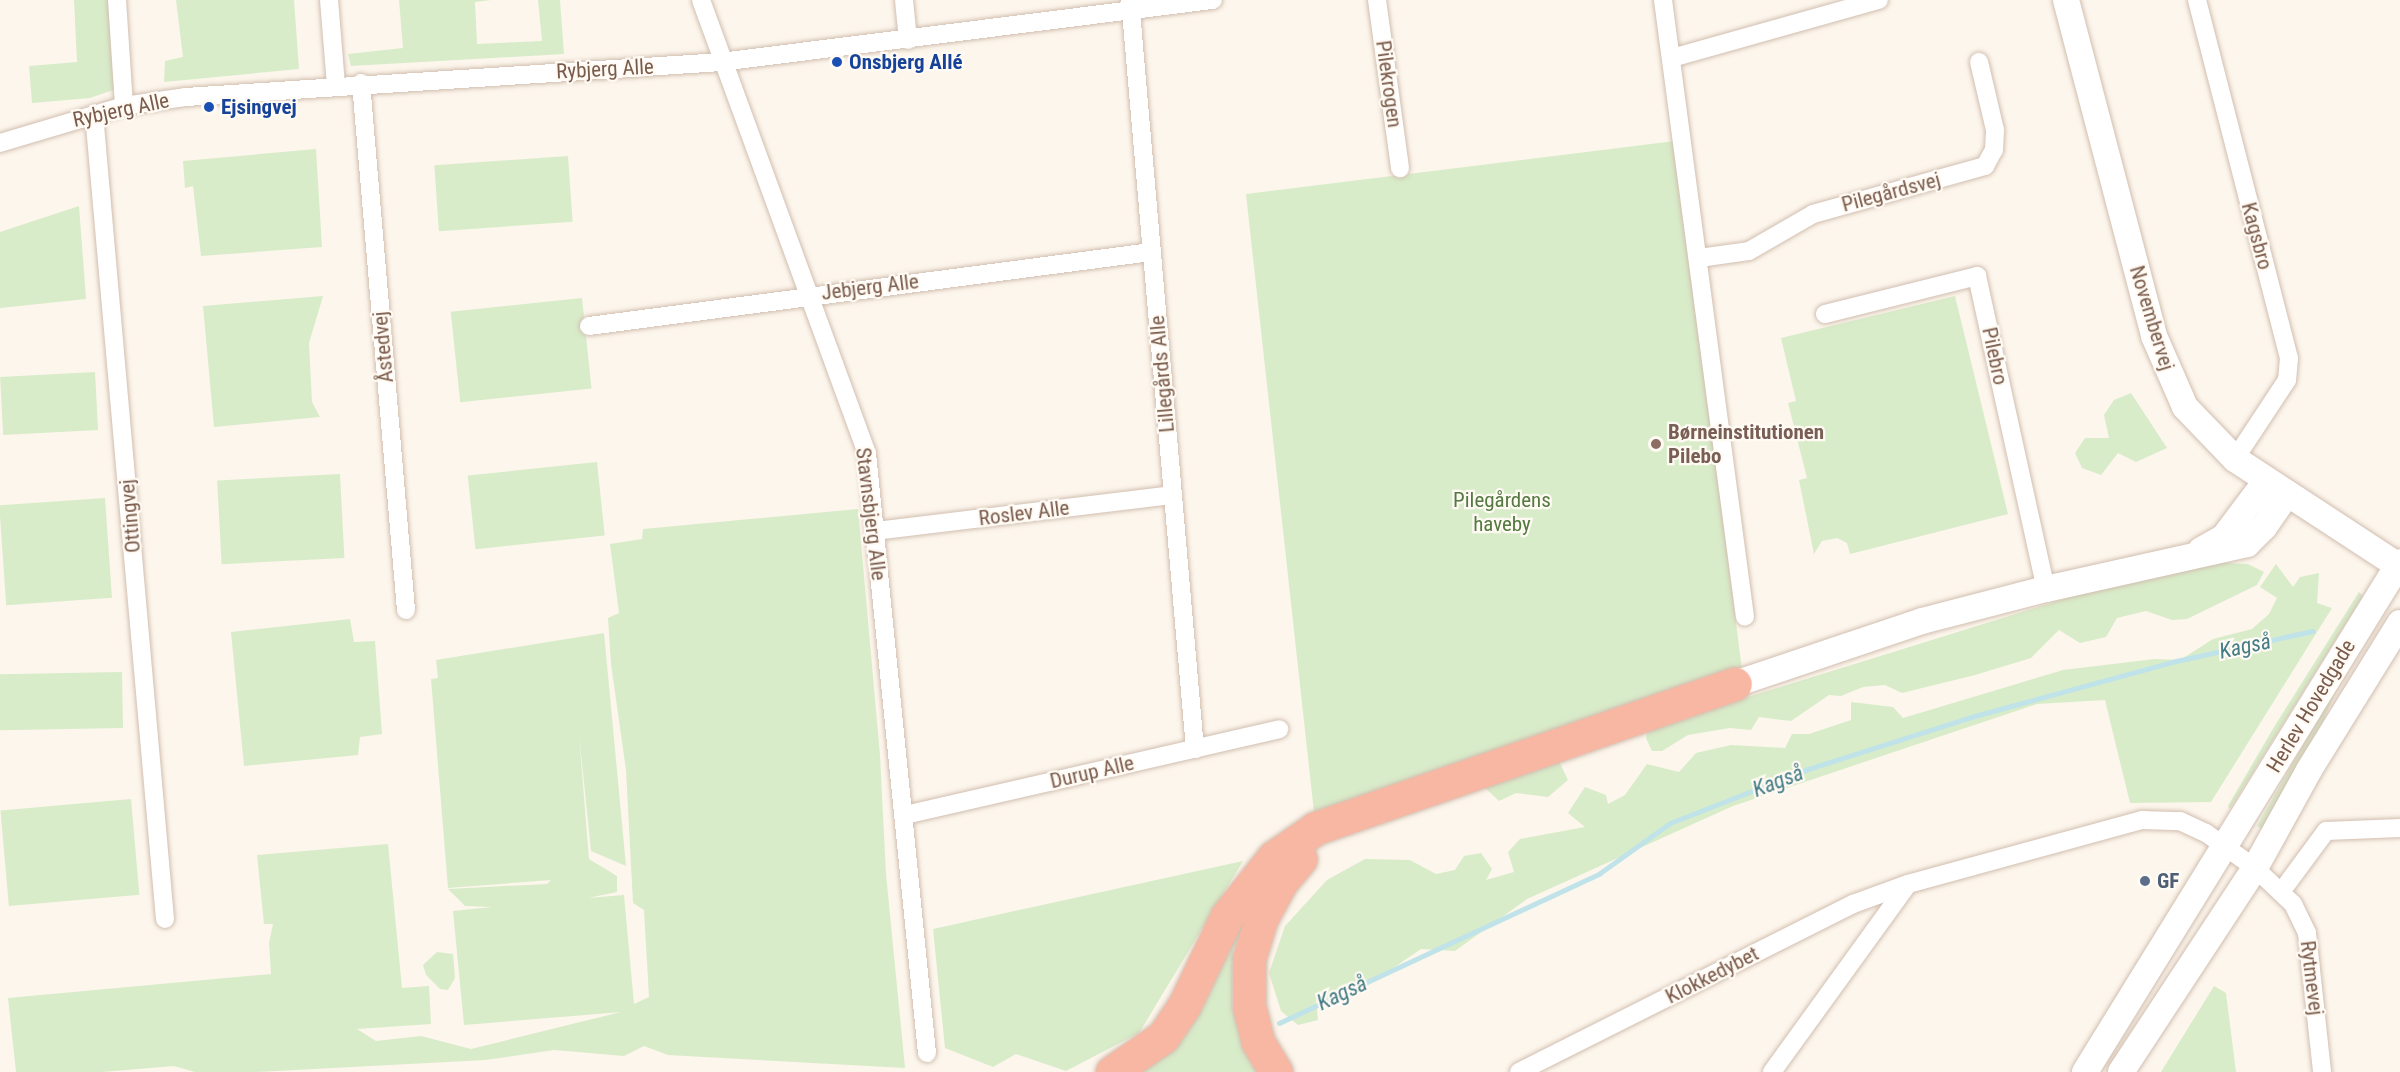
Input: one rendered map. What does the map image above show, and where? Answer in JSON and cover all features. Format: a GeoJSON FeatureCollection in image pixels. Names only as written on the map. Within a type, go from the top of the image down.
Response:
{"type":"FeatureCollection","features":[{"type":"Feature","properties":{"kind":"highway"},"geometry":{"type":"LineString","coordinates":[[1112,1072],[1163,1037],[1184,1006],[1227,915],[1274,857],[1316,828],[1735,684]]}},
{"type":"Feature","properties":{"kind":"highway"},"geometry":{"type":"LineString","coordinates":[[1276,1072],[1258,1042],[1249,1005],[1249,959],[1261,919],[1281,882],[1309,849],[1350,818]]}},
{"type":"Feature","properties":{"kind":"street"},"geometry":{"type":"LineString","coordinates":[[117,0],[124,106]]}},
{"type":"Feature","properties":{"kind":"street"},"geometry":{"type":"LineString","coordinates":[[329,0],[336,85]]}},
{"type":"Feature","properties":{"kind":"street","name":"Stavnsbjerg Alle"},"geometry":{"type":"LineString","coordinates":[[701,0],[721,62],[812,294],[867,453],[927,1053]]}},
{"type":"Feature","properties":{"kind":"street"},"geometry":{"type":"LineString","coordinates":[[904,0],[908,40]]}},
{"type":"Feature","properties":{"kind":"street","name":"Rybjerg Alle"},"geometry":{"type":"LineString","coordinates":[[0,143],[124,106],[361,83],[721,62],[908,40],[1130,5],[1213,0]]}},
{"type":"Feature","properties":{"kind":"street","name":"Pilekrogen"},"geometry":{"type":"LineString","coordinates":[[1377,0],[1400,168]]}},
{"type":"Feature","properties":{"kind":"street"},"geometry":{"type":"LineString","coordinates":[[1664,0],[1745,617]]}},
{"type":"Feature","properties":{"kind":"street"},"geometry":{"type":"LineString","coordinates":[[1672,58],[1879,0]]}},
{"type":"Feature","properties":{"kind":"street","name":"Novembervej"},"geometry":{"type":"LineString","coordinates":[[2066,0],[2154,336],[2185,407],[2235,459],[2276,488],[2399,565]]}},
{"type":"Feature","properties":{"kind":"street","name":"Kagsbro"},"geometry":{"type":"LineString","coordinates":[[2197,0],[2289,358],[2287,380],[2235,459]]}},
{"type":"Feature","properties":{"kind":"street","name":"Lillegårds Alle"},"geometry":{"type":"LineString","coordinates":[[1130,5],[1195,748]]}},
{"type":"Feature","properties":{"kind":"street","name":"Pilegårdsvej"},"geometry":{"type":"LineString","coordinates":[[1699,258],[1749,251],[1813,214],[1985,166],[1994,150],[1995,130],[1978,62]]}},
{"type":"Feature","properties":{"kind":"street","name":"Åstedvej"},"geometry":{"type":"LineString","coordinates":[[361,83],[406,610]]}},
{"type":"Feature","properties":{"kind":"street","name":"Ottingvej"},"geometry":{"type":"LineString","coordinates":[[94,114],[165,919]]}},
{"type":"Feature","properties":{"kind":"street","name":"Jebjerg Alle"},"geometry":{"type":"LineString","coordinates":[[589,326],[812,294],[1151,252]]}},
{"type":"Feature","properties":{"kind":"street","name":"Pilebro"},"geometry":{"type":"LineString","coordinates":[[1825,314],[1977,276],[2046,589]]}},
{"type":"Feature","properties":{"kind":"street"},"geometry":{"type":"LineString","coordinates":[[1735,684],[1922,621],[2187,556],[2214,555],[2247,544],[2264,527],[2276,488]]}},
{"type":"Feature","properties":{"kind":"street","name":"Roslev Alle"},"geometry":{"type":"LineString","coordinates":[[875,531],[1173,495]]}},
{"type":"Feature","properties":{"kind":"street","name":"Herlev Hovedgade"},"geometry":{"type":"LineString","coordinates":[[2085,1072],[2399,565]]}},
{"type":"Feature","properties":{"kind":"street","name":"Herlev Hovedgade"},"geometry":{"type":"LineString","coordinates":[[2121,1072],[2255,868],[2309,770],[2400,623]]}},
{"type":"Feature","properties":{"kind":"street","name":"Durup Alle"},"geometry":{"type":"LineString","coordinates":[[905,815],[1279,729]]}},
{"type":"Feature","properties":{"kind":"street","name":"Klokkedybet"},"geometry":{"type":"LineString","coordinates":[[1519,1072],[1853,904],[1908,884],[2142,820],[2180,821],[2226,847]]}},
{"type":"Feature","properties":{"kind":"street"},"geometry":{"type":"LineString","coordinates":[[2281,892],[2326,831],[2400,828]]}},
{"type":"Feature","properties":{"kind":"street"},"geometry":{"type":"LineString","coordinates":[[2226,847],[2255,868]]}},
{"type":"Feature","properties":{"kind":"street","name":"Rytmevej"},"geometry":{"type":"LineString","coordinates":[[2255,868],[2293,904],[2307,933],[2322,1072]]}},
{"type":"Feature","properties":{"kind":"street"},"geometry":{"type":"LineString","coordinates":[[1772,1072],[1908,884]]}},
{"type":"Feature","properties":{"kind":"green space"},"geometry":{"type":"Polygon","coordinates":[[[74,0],[109,0],[116,89],[90,98],[32,103],[29,66],[77,62],[74,0]]]}},
{"type":"Feature","properties":{"kind":"green space"},"geometry":{"type":"Polygon","coordinates":[[[176,0],[294,0],[299,69],[164,82],[165,61],[183,57],[176,0]]]}},
{"type":"Feature","properties":{"kind":"green space"},"geometry":{"type":"Polygon","coordinates":[[[399,0],[491,0],[475,2],[477,44],[542,41],[538,0],[560,0],[564,54],[351,66],[348,54],[403,48],[399,0]]]}},
{"type":"Feature","properties":{"kind":"green space","name":"Pilegårdens haveby"},"geometry":{"type":"Polygon","coordinates":[[[1675,141],[1742,670],[1314,812],[1246,194],[1675,141]]]}},
{"type":"Feature","properties":{"kind":"green space"},"geometry":{"type":"Polygon","coordinates":[[[316,149],[322,247],[201,256],[193,186],[185,188],[183,161],[316,149]]]}},
{"type":"Feature","properties":{"kind":"green space"},"geometry":{"type":"Polygon","coordinates":[[[568,156],[573,222],[439,231],[434,165],[568,156]]]}},
{"type":"Feature","properties":{"kind":"green space"},"geometry":{"type":"Polygon","coordinates":[[[79,206],[86,299],[0,308],[0,232],[79,206]]]}},
{"type":"Feature","properties":{"kind":"green space"},"geometry":{"type":"Polygon","coordinates":[[[323,296],[309,343],[312,402],[320,417],[214,427],[203,306],[323,296]]]}},
{"type":"Feature","properties":{"kind":"green space"},"geometry":{"type":"Polygon","coordinates":[[[1955,296],[2008,514],[1850,554],[1847,543],[1837,538],[1822,541],[1814,554],[1799,480],[1807,478],[1788,403],[1796,401],[1781,338],[1955,296]]]}},
{"type":"Feature","properties":{"kind":"green space"},"geometry":{"type":"Polygon","coordinates":[[[582,298],[592,389],[460,402],[451,312],[582,298]]]}},
{"type":"Feature","properties":{"kind":"green space"},"geometry":{"type":"Polygon","coordinates":[[[95,372],[98,430],[3,435],[0,377],[95,372]]]}},
{"type":"Feature","properties":{"kind":"green space"},"geometry":{"type":"Polygon","coordinates":[[[2131,393],[2167,448],[2136,462],[2118,453],[2101,475],[2082,468],[2075,453],[2085,438],[2109,438],[2104,415],[2114,400],[2131,393]]]}},
{"type":"Feature","properties":{"kind":"green space"},"geometry":{"type":"Polygon","coordinates":[[[597,462],[605,536],[475,549],[468,476],[597,462]]]}},
{"type":"Feature","properties":{"kind":"green space"},"geometry":{"type":"Polygon","coordinates":[[[340,474],[344,558],[222,564],[217,480],[340,474]]]}},
{"type":"Feature","properties":{"kind":"green space"},"geometry":{"type":"Polygon","coordinates":[[[105,498],[112,598],[6,605],[0,505],[105,498]]]}},
{"type":"Feature","properties":{"kind":"green space"},"geometry":{"type":"Polygon","coordinates":[[[858,509],[880,755],[886,874],[905,1068],[668,1055],[644,1046],[624,1056],[554,1050],[485,1060],[257,1072],[195,1072],[174,1066],[102,1072],[16,1072],[8,998],[271,974],[269,943],[273,924],[264,924],[257,855],[388,844],[402,988],[429,986],[431,1024],[357,1029],[376,1041],[421,1036],[471,1049],[621,1012],[464,1025],[453,911],[492,907],[465,906],[448,889],[547,884],[551,880],[448,888],[431,679],[438,678],[436,660],[604,633],[626,866],[591,851],[579,734],[589,859],[617,876],[617,892],[588,898],[624,895],[634,1004],[649,997],[644,910],[633,903],[626,770],[611,664],[608,618],[619,613],[610,544],[642,539],[643,529],[858,509]]]}},
{"type":"Feature","properties":{"kind":"green space"},"geometry":{"type":"Polygon","coordinates":[[[2260,548],[2225,563],[2248,564],[2264,572],[2257,585],[2187,619],[2172,620],[2146,611],[2117,618],[2106,637],[2080,643],[2059,630],[2031,658],[1975,675],[1902,693],[1885,685],[1863,687],[1841,696],[1829,695],[1791,721],[1759,717],[1751,730],[1730,728],[1688,735],[1662,751],[1652,751],[1646,738],[1648,728],[2132,578],[2260,548]]]}},
{"type":"Feature","properties":{"kind":"green space"},"geometry":{"type":"Polygon","coordinates":[[[2276,564],[2293,587],[2300,577],[2319,573],[2317,603],[2332,608],[2211,802],[2130,803],[2105,700],[2037,704],[1733,806],[1527,899],[1455,951],[1421,949],[1352,996],[1316,999],[1318,1020],[1298,1025],[1281,1011],[1269,973],[1285,926],[1327,880],[1365,859],[1410,860],[1436,874],[1455,870],[1464,856],[1481,853],[1492,869],[1486,880],[1514,872],[1508,852],[1520,839],[1585,827],[1568,813],[1585,787],[1606,795],[1608,804],[1625,795],[1647,764],[1679,772],[1696,753],[1731,745],[1785,748],[1792,734],[1809,734],[1851,720],[1851,702],[1893,707],[1903,718],[2063,670],[2155,659],[2180,660],[2213,639],[2252,629],[2269,614],[2277,598],[2260,587],[2276,564]]]}},
{"type":"Feature","properties":{"kind":"green space"},"geometry":{"type":"Polygon","coordinates":[[[2359,592],[2363,596],[2230,809],[2228,806],[2274,727],[2359,592]]]}},
{"type":"Feature","properties":{"kind":"green space"},"geometry":{"type":"Polygon","coordinates":[[[350,619],[354,642],[375,641],[382,734],[360,737],[358,755],[244,766],[231,632],[350,619]]]}},
{"type":"Feature","properties":{"kind":"green space"},"geometry":{"type":"Polygon","coordinates":[[[2345,671],[2319,730],[2262,829],[2257,826],[2345,671]]]}},
{"type":"Feature","properties":{"kind":"green space"},"geometry":{"type":"Polygon","coordinates":[[[122,672],[123,728],[0,730],[0,674],[122,672]]]}},
{"type":"Feature","properties":{"kind":"green space"},"geometry":{"type":"Polygon","coordinates":[[[1558,759],[1568,780],[1548,797],[1516,793],[1499,801],[1480,783],[1558,759]]]}},
{"type":"Feature","properties":{"kind":"green space"},"geometry":{"type":"Polygon","coordinates":[[[131,799],[139,895],[9,906],[0,810],[131,799]]]}},
{"type":"Feature","properties":{"kind":"green space"},"geometry":{"type":"Polygon","coordinates":[[[1243,861],[1139,1033],[1066,1071],[1016,1054],[993,1067],[945,1048],[933,929],[1243,861]]]}},
{"type":"Feature","properties":{"kind":"green space"},"geometry":{"type":"Polygon","coordinates":[[[1266,875],[1233,950],[1232,1007],[1251,1064],[1258,1072],[1128,1072],[1266,875]]]}},
{"type":"Feature","properties":{"kind":"green space"},"geometry":{"type":"Polygon","coordinates":[[[437,952],[453,954],[455,978],[448,990],[440,989],[426,975],[423,965],[437,952]]]}},
{"type":"Feature","properties":{"kind":"green space"},"geometry":{"type":"Polygon","coordinates":[[[2214,986],[2226,993],[2236,1072],[2161,1072],[2214,986]]]}},
{"type":"Feature","properties":{"kind":"waterway","name":"Kagså"},"geometry":{"type":"LineString","coordinates":[[1279,1023],[1600,873],[1670,823],[1805,770],[1971,717],[2176,661],[2313,631]]}},
{"type":"Feature","properties":{"kind":"place","name":"Onsbjerg Allé"},"geometry":{"type":"Point","coordinates":[837,62]}},
{"type":"Feature","properties":{"kind":"place","name":"Ejsingvej"},"geometry":{"type":"Point","coordinates":[209,107]}},
{"type":"Feature","properties":{"kind":"place","name":"Børneinstitutionen Pilebo"},"geometry":{"type":"Point","coordinates":[1656,444]}},
{"type":"Feature","properties":{"kind":"place","name":"GF"},"geometry":{"type":"Point","coordinates":[2145,881]}}]}
